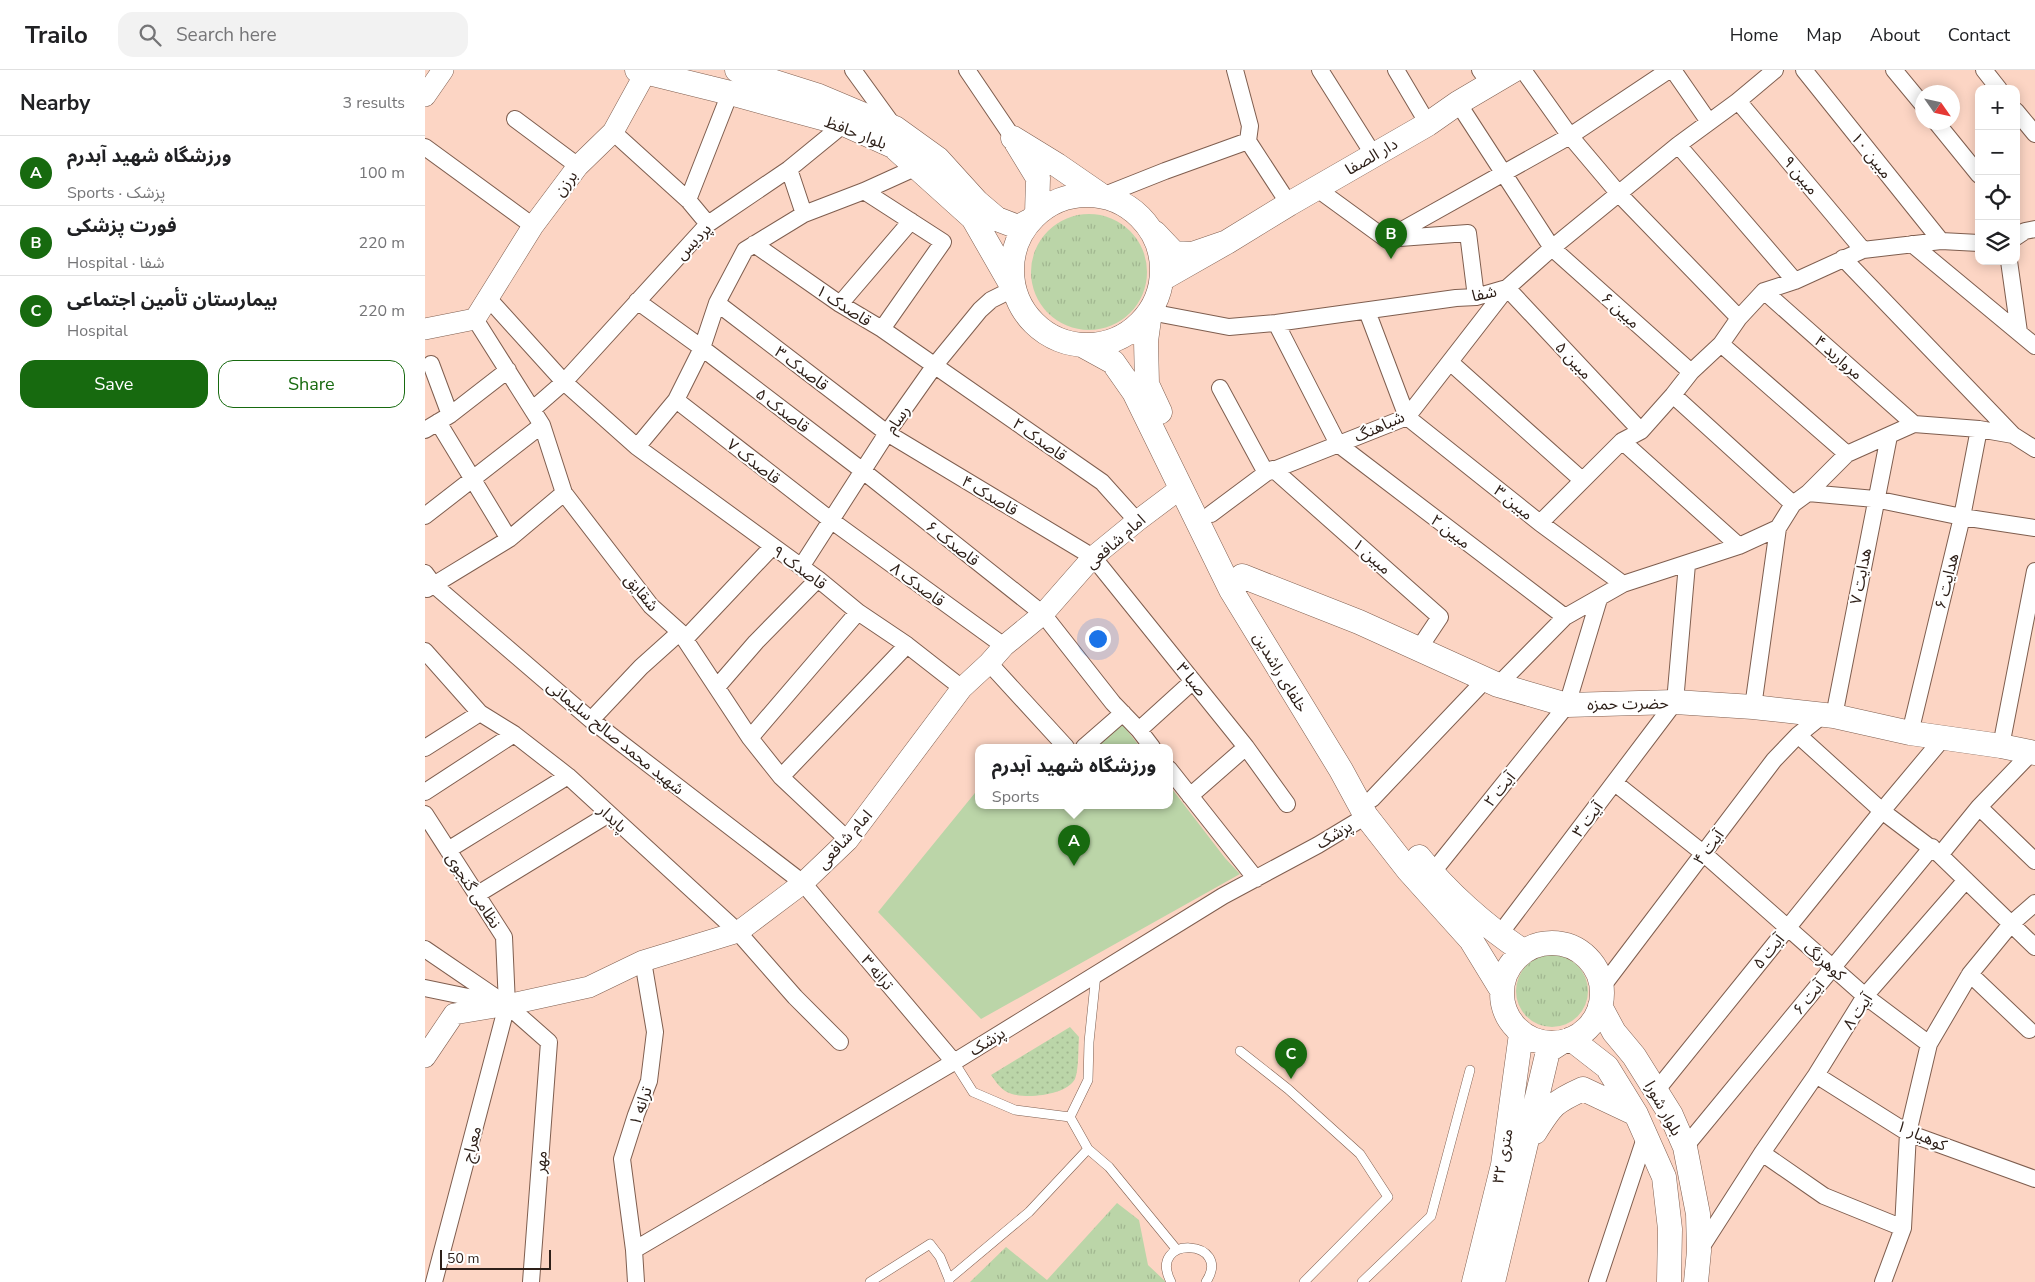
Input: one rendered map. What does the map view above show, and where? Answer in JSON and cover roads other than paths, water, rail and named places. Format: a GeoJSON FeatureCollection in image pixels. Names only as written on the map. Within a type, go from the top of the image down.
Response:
{"type":"FeatureCollection","features":[{"type":"Feature","properties":{"kind":"main road","name":"بلوار حافظ"},"geometry":{"type":"LineString","coordinates":[[737,70],[770,75],[895,128],[938,159],[977,202],[997,219],[1018,227],[1034,217]]}},
{"type":"Feature","properties":{"kind":"main road","name":"دار الصفا"},"geometry":{"type":"LineString","coordinates":[[1227,242],[1373,154],[1428,124],[1458,103],[1485,78],[1514,70]]}},
{"type":"Feature","properties":{"kind":"main road","name":"بلوار حافظ"},"geometry":{"type":"LineString","coordinates":[[641,71],[844,124],[893,146],[973,218],[1013,288]]}},
{"type":"Feature","properties":{"kind":"main road"},"geometry":{"type":"LineString","coordinates":[[1013,138],[1038,178],[1034,217]]}},
{"type":"Feature","properties":{"kind":"main road"},"geometry":{"type":"LineString","coordinates":[[1013,138],[1102,196]]}},
{"type":"Feature","properties":{"kind":"main road"},"geometry":{"type":"LineString","coordinates":[[997,219],[1012,218],[1031,202],[1036,191],[1038,178]]}},
{"type":"Feature","properties":{"kind":"main road"},"geometry":{"type":"LineString","coordinates":[[1151,230],[1161,253],[1162,279],[1158,296],[1150,312],[1128,334],[1098,345],[1082,346],[1056,339],[1040,329],[1026,314],[1013,288],[1012,269],[1015,248],[1019,238],[1034,217],[1050,204],[1065,198],[1081,195],[1102,196],[1114,199],[1128,206],[1141,217],[1174,253],[1192,254],[1227,242]]}},
{"type":"Feature","properties":{"kind":"main road"},"geometry":{"type":"LineString","coordinates":[[1162,279],[1227,242]]}},
{"type":"Feature","properties":{"kind":"main road","name":"خلفای راشدین"},"geometry":{"type":"LineString","coordinates":[[1150,312],[1146,341],[1147,384],[1181,458],[1242,576],[1369,808],[1432,873],[1499,935],[1523,951]]}},
{"type":"Feature","properties":{"kind":"main road","name":"خلفای راشدین"},"geometry":{"type":"LineString","coordinates":[[1082,346],[1113,362],[1134,392],[1231,590],[1341,770],[1369,808],[1409,871],[1471,940],[1501,989]]}},
{"type":"Feature","properties":{"kind":"main road","name":"حضرت حمزه"},"geometry":{"type":"LineString","coordinates":[[1242,576],[1359,622],[1492,682],[1567,704],[1675,702],[1753,707],[1828,716],[1909,733],[2033,752]]}},
{"type":"Feature","properties":{"kind":"main road"},"geometry":{"type":"LineString","coordinates":[[1547,942],[1563,943],[1577,949],[1590,959],[1598,972],[1601,997],[1594,1020],[1584,1031],[1567,1041],[1546,1043],[1530,1038],[1517,1029],[1505,1011],[1501,989],[1504,976],[1510,964],[1523,951],[1547,942]]}},
{"type":"Feature","properties":{"kind":"main road","name":"بلوار شورا"},"geometry":{"type":"LineString","coordinates":[[1601,997],[1614,1032],[1633,1056],[1671,1116],[1685,1148],[1698,1214],[1699,1251],[1696,1282]]}},
{"type":"Feature","properties":{"kind":"main road","name":"۳۲ متری"},"geometry":{"type":"LineString","coordinates":[[1474,1282],[1503,1165],[1521,1034],[1517,1029]]}},
{"type":"Feature","properties":{"kind":"main road","name":"بلوار شورا"},"geometry":{"type":"LineString","coordinates":[[1567,1041],[1607,1067],[1636,1114],[1645,1138],[1664,1176],[1670,1229],[1669,1282]]}},
{"type":"Feature","properties":{"kind":"main road","name":"۳۲ متری"},"geometry":{"type":"LineString","coordinates":[[1493,1282],[1548,1051],[1567,1041]]}},
{"type":"Feature","properties":{"kind":"main road"},"geometry":{"type":"LineString","coordinates":[[1523,1150],[1551,1107],[1563,1098],[1583,1089],[1636,1114]]}},
{"type":"Feature","properties":{"kind":"street"},"geometry":{"type":"LineString","coordinates":[[425,96],[443,70]]}},
{"type":"Feature","properties":{"kind":"street"},"geometry":{"type":"LineString","coordinates":[[853,70],[895,128]]}},
{"type":"Feature","properties":{"kind":"street"},"geometry":{"type":"LineString","coordinates":[[967,70],[1013,138]]}},
{"type":"Feature","properties":{"kind":"street"},"geometry":{"type":"LineString","coordinates":[[1235,70],[1250,126],[1248,141],[1289,204]]}},
{"type":"Feature","properties":{"kind":"street"},"geometry":{"type":"LineString","coordinates":[[1320,70],[1373,154]]}},
{"type":"Feature","properties":{"kind":"street"},"geometry":{"type":"LineString","coordinates":[[1396,70],[1428,124]]}},
{"type":"Feature","properties":{"kind":"street"},"geometry":{"type":"LineString","coordinates":[[1523,70],[1571,136],[1619,194],[1739,318]]}},
{"type":"Feature","properties":{"kind":"street"},"geometry":{"type":"LineString","coordinates":[[1386,239],[1571,136],[1669,70]]}},
{"type":"Feature","properties":{"kind":"street"},"geometry":{"type":"LineString","coordinates":[[1673,70],[1709,122]]}},
{"type":"Feature","properties":{"kind":"street","name":"شفا"},"geometry":{"type":"LineString","coordinates":[[1150,312],[1229,326],[1276,323],[1456,298],[1476,297],[1507,288],[1552,248],[1678,145],[1738,101],[1755,76],[1775,70]]}},
{"type":"Feature","properties":{"kind":"street","name":"مبین ۱۰"},"geometry":{"type":"LineString","coordinates":[[1804,70],[1941,241]]}},
{"type":"Feature","properties":{"kind":"street"},"geometry":{"type":"LineString","coordinates":[[1894,70],[1915,96]]}},
{"type":"Feature","properties":{"kind":"street"},"geometry":{"type":"LineString","coordinates":[[1984,70],[1996,85]]}},
{"type":"Feature","properties":{"kind":"street","name":"برزن"},"geometry":{"type":"LineString","coordinates":[[475,319],[533,226],[578,166],[613,132],[641,71]]}},
{"type":"Feature","properties":{"kind":"street"},"geometry":{"type":"LineString","coordinates":[[770,75],[804,113]]}},
{"type":"Feature","properties":{"kind":"street"},"geometry":{"type":"LineString","coordinates":[[689,200],[730,93]]}},
{"type":"Feature","properties":{"kind":"street","name":"مبین ۹"},"geometry":{"type":"LineString","coordinates":[[1738,101],[1863,250]]}},
{"type":"Feature","properties":{"kind":"street","name":"مبین ۶"},"geometry":{"type":"LineString","coordinates":[[1458,103],[1552,248],[1691,372]]}},
{"type":"Feature","properties":{"kind":"street"},"geometry":{"type":"LineString","coordinates":[[2020,116],[2035,134]]}},
{"type":"Feature","properties":{"kind":"street"},"geometry":{"type":"LineString","coordinates":[[515,119],[578,166]]}},
{"type":"Feature","properties":{"kind":"street","name":"پردیس"},"geometry":{"type":"LineString","coordinates":[[533,409],[564,382],[708,224],[789,169],[844,124]]}},
{"type":"Feature","properties":{"kind":"street"},"geometry":{"type":"LineString","coordinates":[[1942,130],[1975,170]]}},
{"type":"Feature","properties":{"kind":"street"},"geometry":{"type":"LineString","coordinates":[[613,132],[689,200],[708,224]]}},
{"type":"Feature","properties":{"kind":"street"},"geometry":{"type":"LineString","coordinates":[[1102,196],[1248,141]]}},
{"type":"Feature","properties":{"kind":"street"},"geometry":{"type":"LineString","coordinates":[[1678,145],[1795,281]]}},
{"type":"Feature","properties":{"kind":"street"},"geometry":{"type":"LineString","coordinates":[[425,148],[533,226]]}},
{"type":"Feature","properties":{"kind":"street"},"geometry":{"type":"LineString","coordinates":[[637,447],[676,400],[702,348],[717,303],[745,250],[804,214],[864,191],[917,166]]}},
{"type":"Feature","properties":{"kind":"street"},"geometry":{"type":"LineString","coordinates":[[789,169],[804,214]]}},
{"type":"Feature","properties":{"kind":"street"},"geometry":{"type":"LineString","coordinates":[[1316,188],[1386,239],[1468,233],[1476,297]]}},
{"type":"Feature","properties":{"kind":"street"},"geometry":{"type":"LineString","coordinates":[[864,191],[943,242],[882,329]]}},
{"type":"Feature","properties":{"kind":"street"},"geometry":{"type":"LineString","coordinates":[[840,304],[911,222]]}},
{"type":"Feature","properties":{"kind":"street"},"geometry":{"type":"LineString","coordinates":[[1540,523],[1622,441],[1641,431],[1691,372],[1721,344],[1739,318],[1763,291],[1795,281],[1863,250],[1941,241],[1975,243]]}},
{"type":"Feature","properties":{"kind":"street","name":"قاصدک ۱"},"geometry":{"type":"LineString","coordinates":[[755,244],[840,304],[882,329],[935,365]]}},
{"type":"Feature","properties":{"kind":"street"},"geometry":{"type":"LineString","coordinates":[[1913,244],[2035,346]]}},
{"type":"Feature","properties":{"kind":"street"},"geometry":{"type":"LineString","coordinates":[[1843,258],[2013,435],[2035,449]]}},
{"type":"Feature","properties":{"kind":"street"},"geometry":{"type":"LineString","coordinates":[[2010,265],[2019,332]]}},
{"type":"Feature","properties":{"kind":"street","name":"رسام"},"geometry":{"type":"LineString","coordinates":[[801,567],[887,433],[935,365],[980,310],[991,300],[1013,288]]}},
{"type":"Feature","properties":{"kind":"street","name":"شباهنگ"},"geometry":{"type":"LineString","coordinates":[[1211,514],[1269,471],[1407,417],[1507,288]]}},
{"type":"Feature","properties":{"kind":"street","name":"مبین ۵"},"geometry":{"type":"LineString","coordinates":[[1507,288],[1641,431]]}},
{"type":"Feature","properties":{"kind":"street","name":"مروارید ۴"},"geometry":{"type":"LineString","coordinates":[[1763,291],[1914,424]]}},
{"type":"Feature","properties":{"kind":"street","name":"قاصدک ۹"},"geometry":{"type":"LineString","coordinates":[[488,298],[564,382],[637,447],[818,579],[858,612],[907,645],[962,688]]}},
{"type":"Feature","properties":{"kind":"street","name":"قاصدک ۵"},"geometry":{"type":"LineString","coordinates":[[637,301],[702,348],[863,471]]}},
{"type":"Feature","properties":{"kind":"street","name":"قاصدک ۳"},"geometry":{"type":"LineString","coordinates":[[717,303],[887,433]]}},
{"type":"Feature","properties":{"kind":"street"},"geometry":{"type":"LineString","coordinates":[[1367,311],[1407,417]]}},
{"type":"Feature","properties":{"kind":"street"},"geometry":{"type":"LineString","coordinates":[[425,330],[475,319]]}},
{"type":"Feature","properties":{"kind":"street","name":"شقایق"},"geometry":{"type":"LineString","coordinates":[[475,319],[542,425],[564,493],[651,606],[683,636],[750,738],[781,777],[848,840]]}},
{"type":"Feature","properties":{"kind":"street"},"geometry":{"type":"LineString","coordinates":[[1276,323],[1337,444]]}},
{"type":"Feature","properties":{"kind":"street"},"geometry":{"type":"LineString","coordinates":[[1721,344],[1847,454]]}},
{"type":"Feature","properties":{"kind":"street"},"geometry":{"type":"LineString","coordinates":[[1450,362],[1582,480]]}},
{"type":"Feature","properties":{"kind":"street"},"geometry":{"type":"LineString","coordinates":[[431,364],[437,422],[509,539]]}},
{"type":"Feature","properties":{"kind":"street","name":"قاصدک ۲"},"geometry":{"type":"LineString","coordinates":[[935,365],[1102,482],[1137,521]]}},
{"type":"Feature","properties":{"kind":"street"},"geometry":{"type":"LineString","coordinates":[[437,422],[507,370]]}},
{"type":"Feature","properties":{"kind":"street"},"geometry":{"type":"LineString","coordinates":[[1220,388],[1269,471]]}},
{"type":"Feature","properties":{"kind":"street"},"geometry":{"type":"LineString","coordinates":[[1673,395],[1793,504]]}},
{"type":"Feature","properties":{"kind":"street","name":"قاصدک ۷"},"geometry":{"type":"LineString","coordinates":[[676,400],[832,521]]}},
{"type":"Feature","properties":{"kind":"street","name":"مبین ۳"},"geometry":{"type":"LineString","coordinates":[[1407,417],[1540,523],[1623,584]]}},
{"type":"Feature","properties":{"kind":"street"},"geometry":{"type":"LineString","coordinates":[[1753,707],[1778,528],[1793,504],[1808,493],[1847,454],[1914,424],[1979,429],[2013,435]]}},
{"type":"Feature","properties":{"kind":"street"},"geometry":{"type":"LineString","coordinates":[[425,516],[542,425]]}},
{"type":"Feature","properties":{"kind":"street","name":"هدایت ۶"},"geometry":{"type":"LineString","coordinates":[[1909,733],[1962,517],[1979,429]]}},
{"type":"Feature","properties":{"kind":"street","name":"قاصدک ۴"},"geometry":{"type":"LineString","coordinates":[[887,433],[1093,557]]}},
{"type":"Feature","properties":{"kind":"street","name":"هدایت ۷"},"geometry":{"type":"LineString","coordinates":[[1828,716],[1889,436]]}},
{"type":"Feature","properties":{"kind":"street"},"geometry":{"type":"LineString","coordinates":[[1622,441],[1739,546]]}},
{"type":"Feature","properties":{"kind":"street","name":"مبین ۲"},"geometry":{"type":"LineString","coordinates":[[1337,444],[1565,617]]}},
{"type":"Feature","properties":{"kind":"street","name":"قاصدک ۶"},"geometry":{"type":"LineString","coordinates":[[863,471],[1043,614],[1150,744]]}},
{"type":"Feature","properties":{"kind":"street","name":"مبین ۱"},"geometry":{"type":"LineString","coordinates":[[1269,471],[1440,617],[1418,650]]}},
{"type":"Feature","properties":{"kind":"street","name":"امام شافعی"},"geometry":{"type":"LineString","coordinates":[[425,1057],[454,1014],[507,1005],[589,987],[643,961],[738,932],[803,883],[848,840],[962,688],[989,664],[1004,646],[1043,614],[1093,557],[1181,488]]}},
{"type":"Feature","properties":{"kind":"street"},"geometry":{"type":"LineString","coordinates":[[428,583],[509,539],[564,493]]}},
{"type":"Feature","properties":{"kind":"street"},"geometry":{"type":"LineString","coordinates":[[1808,493],[1875,499],[1962,517],[2035,528]]}},
{"type":"Feature","properties":{"kind":"street","name":"قاصدک ۸"},"geometry":{"type":"LineString","coordinates":[[832,521],[1004,646]]}},
{"type":"Feature","properties":{"kind":"street","name":"پزشک"},"geometry":{"type":"LineString","coordinates":[[634,1250],[954,1062],[1096,973],[1223,896],[1256,879],[1369,808],[1492,682],[1565,617],[1623,584],[1739,546],[1778,528]]}},
{"type":"Feature","properties":{"kind":"street"},"geometry":{"type":"LineString","coordinates":[[591,720],[641,668],[683,636],[772,547]]}},
{"type":"Feature","properties":{"kind":"street","name":"صبا ۳"},"geometry":{"type":"LineString","coordinates":[[1093,557],[1247,747],[1287,804]]}},
{"type":"Feature","properties":{"kind":"street"},"geometry":{"type":"LineString","coordinates":[[1675,702],[1687,564]]}},
{"type":"Feature","properties":{"kind":"street"},"geometry":{"type":"LineString","coordinates":[[2001,746],[2035,571]]}},
{"type":"Feature","properties":{"kind":"street"},"geometry":{"type":"LineString","coordinates":[[717,687],[756,642],[818,579]]}},
{"type":"Feature","properties":{"kind":"street","name":"شهید محمد صالح سلیمانی"},"geometry":{"type":"LineString","coordinates":[[428,583],[591,720],[803,883]]}},
{"type":"Feature","properties":{"kind":"street"},"geometry":{"type":"LineString","coordinates":[[1567,704],[1599,598]]}},
{"type":"Feature","properties":{"kind":"street"},"geometry":{"type":"LineString","coordinates":[[750,738],[858,612]]}},
{"type":"Feature","properties":{"kind":"street"},"geometry":{"type":"LineString","coordinates":[[781,777],[907,645]]}},
{"type":"Feature","properties":{"kind":"street","name":"پایدار"},"geometry":{"type":"LineString","coordinates":[[425,651],[480,713],[514,734],[568,776],[738,932],[795,998],[840,1042]]}},
{"type":"Feature","properties":{"kind":"street"},"geometry":{"type":"LineString","coordinates":[[989,664],[1063,744]]}},
{"type":"Feature","properties":{"kind":"street"},"geometry":{"type":"LineString","coordinates":[[1139,730],[1193,681]]}},
{"type":"Feature","properties":{"kind":"street","name":"آیت ۳"},"geometry":{"type":"LineString","coordinates":[[1499,935],[1675,702]]}},
{"type":"Feature","properties":{"kind":"street","name":"آیت ۲"},"geometry":{"type":"LineString","coordinates":[[1432,873],[1567,704]]}},
{"type":"Feature","properties":{"kind":"street"},"geometry":{"type":"LineString","coordinates":[[425,748],[480,713]]}},
{"type":"Feature","properties":{"kind":"street"},"geometry":{"type":"LineString","coordinates":[[1087,744],[1123,713]]}},
{"type":"Feature","properties":{"kind":"street","name":"آیت ۴"},"geometry":{"type":"LineString","coordinates":[[1601,997],[1703,853],[1773,760],[1798,735],[1828,716]]}},
{"type":"Feature","properties":{"kind":"street"},"geometry":{"type":"LineString","coordinates":[[425,792],[514,734]]}},
{"type":"Feature","properties":{"kind":"street"},"geometry":{"type":"LineString","coordinates":[[1798,735],[1881,811],[1936,851],[2035,947]]}},
{"type":"Feature","properties":{"kind":"street","name":"آیت ۵"},"geometry":{"type":"LineString","coordinates":[[1656,1092],[1881,811],[1944,737]]}},
{"type":"Feature","properties":{"kind":"street"},"geometry":{"type":"LineString","coordinates":[[1189,796],[1247,747]]}},
{"type":"Feature","properties":{"kind":"street","name":"آیت ۶"},"geometry":{"type":"LineString","coordinates":[[1685,1148],[1832,967],[1936,851],[2033,752]]}},
{"type":"Feature","properties":{"kind":"street"},"geometry":{"type":"LineString","coordinates":[[1173,774],[1256,879]]}},
{"type":"Feature","properties":{"kind":"street"},"geometry":{"type":"LineString","coordinates":[[448,850],[568,776]]}},
{"type":"Feature","properties":{"kind":"street","name":"کوهرنگ"},"geometry":{"type":"LineString","coordinates":[[1615,783],[1703,853],[1865,996],[1929,1044]]}},
{"type":"Feature","properties":{"kind":"street"},"geometry":{"type":"LineString","coordinates":[[1979,807],[2035,861]]}},
{"type":"Feature","properties":{"kind":"street","name":"نظامی گنجوی"},"geometry":{"type":"LineString","coordinates":[[425,814],[504,937],[507,1005]]}},
{"type":"Feature","properties":{"kind":"street"},"geometry":{"type":"LineString","coordinates":[[478,894],[609,814]]}},
{"type":"Feature","properties":{"kind":"street","name":"آیت ۸"},"geometry":{"type":"LineString","coordinates":[[1699,1251],[1762,1153],[1816,1075],[1865,996],[1966,880]]}},
{"type":"Feature","properties":{"kind":"street","name":"ترانه ۳"},"geometry":{"type":"LineString","coordinates":[[803,883],[954,1062]]}},
{"type":"Feature","properties":{"kind":"street"},"geometry":{"type":"LineString","coordinates":[[1883,1282],[1903,1228],[1908,1133],[1929,1044],[1969,974],[2011,924],[2035,903]]}},
{"type":"Feature","properties":{"kind":"street"},"geometry":{"type":"LineString","coordinates":[[425,949],[507,1005]]}},
{"type":"Feature","properties":{"kind":"street","name":"ترانه ۱"},"geometry":{"type":"LineString","coordinates":[[634,1250],[622,1160],[649,1082],[655,1032],[643,961]]}},
{"type":"Feature","properties":{"kind":"street"},"geometry":{"type":"LineString","coordinates":[[1969,974],[2029,1030]]}},
{"type":"Feature","properties":{"kind":"street"},"geometry":{"type":"LineString","coordinates":[[425,988],[507,1005]]}},
{"type":"Feature","properties":{"kind":"street","name":"مهر"},"geometry":{"type":"LineString","coordinates":[[507,1005],[549,1042],[531,1282]]}},
{"type":"Feature","properties":{"kind":"street","name":"معراج"},"geometry":{"type":"LineString","coordinates":[[435,1282],[507,1005]]}},
{"type":"Feature","properties":{"kind":"street","name":"کوهیار ۱"},"geometry":{"type":"LineString","coordinates":[[1816,1075],[1908,1133],[2035,1179]]}},
{"type":"Feature","properties":{"kind":"street"},"geometry":{"type":"LineString","coordinates":[[1597,1282],[1645,1138]]}},
{"type":"Feature","properties":{"kind":"street"},"geometry":{"type":"LineString","coordinates":[[1762,1153],[1824,1196],[1903,1228]]}},
{"type":"Feature","properties":{"kind":"street"},"geometry":{"type":"LineString","coordinates":[[634,1250],[636,1282]]}},
{"type":"Feature","properties":{"kind":"lane"},"geometry":{"type":"LineString","coordinates":[[1071,1117],[1088,1080],[1089,1042],[1096,973]]}},
{"type":"Feature","properties":{"kind":"lane"},"geometry":{"type":"LineString","coordinates":[[1240,1051],[1288,1089],[1360,1154],[1388,1197],[1304,1282]]}},
{"type":"Feature","properties":{"kind":"lane"},"geometry":{"type":"LineString","coordinates":[[954,1062],[973,1092],[1015,1110],[1071,1117]]}},
{"type":"Feature","properties":{"kind":"lane"},"geometry":{"type":"LineString","coordinates":[[1362,1282],[1431,1216],[1470,1070]]}},
{"type":"Feature","properties":{"kind":"lane"},"geometry":{"type":"LineString","coordinates":[[1071,1117],[1088,1149],[1109,1167],[1177,1250]]}},
{"type":"Feature","properties":{"kind":"lane"},"geometry":{"type":"LineString","coordinates":[[870,1282],[930,1244],[940,1257],[949,1281],[1029,1212],[1088,1149]]}},
{"type":"Feature","properties":{"kind":"lane"},"geometry":{"type":"LineString","coordinates":[[1171,1282],[1167,1268],[1168,1261],[1177,1250],[1191,1247],[1204,1253],[1211,1266],[1208,1281]]}},
{"type":"Feature","properties":{"kind":"place","name":"فورت پزشکی"},"geometry":{"type":"Point","coordinates":[1391,259]}},
{"type":"Feature","properties":{"kind":"place","name":"ورزشگاه شهید آبدرم"},"geometry":{"type":"Point","coordinates":[1074,866]}},
{"type":"Feature","properties":{"kind":"place","name":"بیمارستان تأمین اجتماعی"},"geometry":{"type":"Point","coordinates":[1291,1079]}}]}
